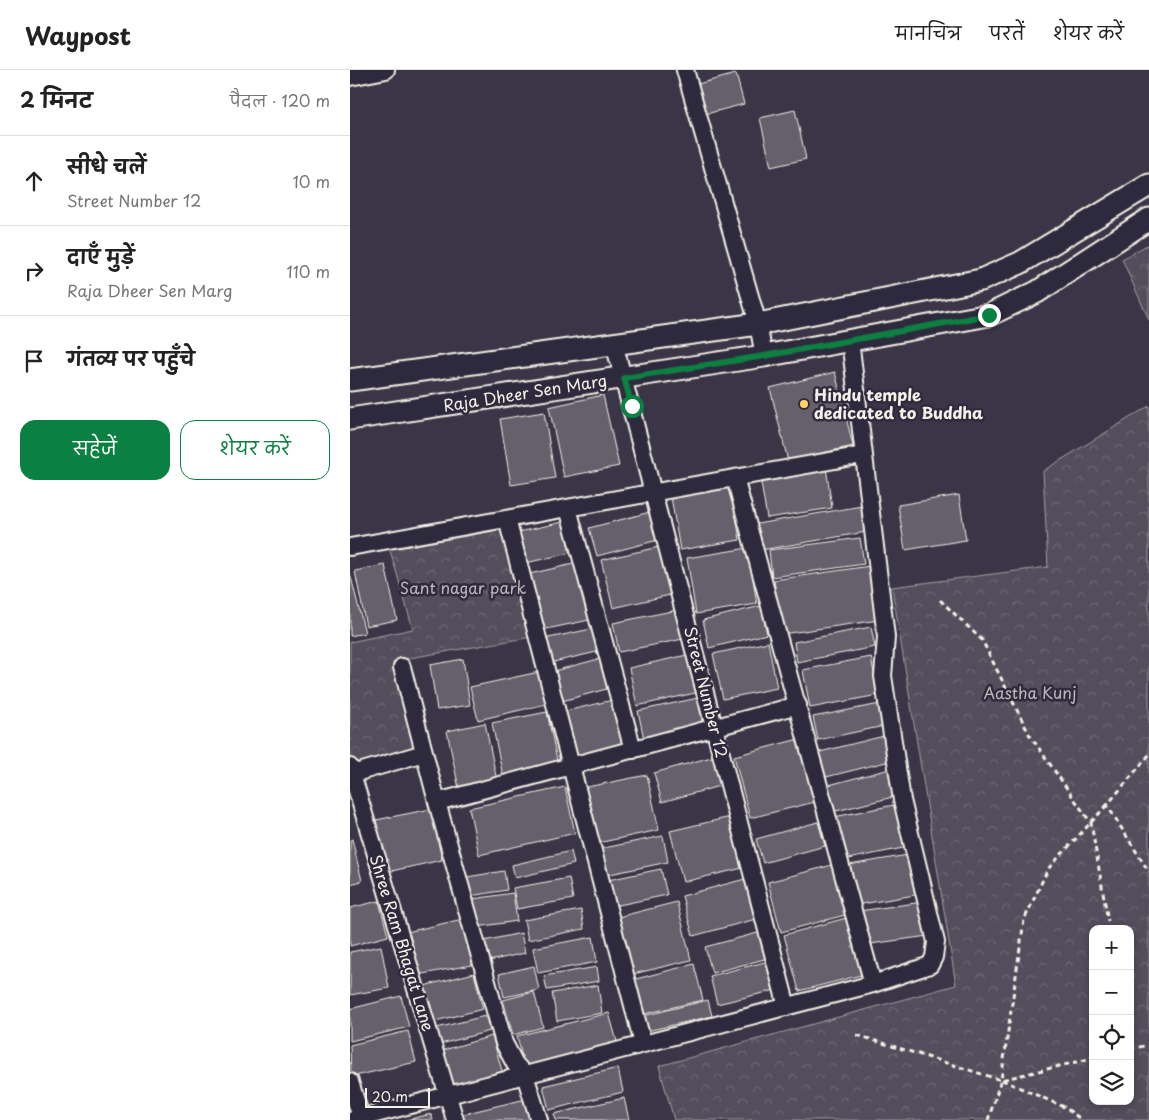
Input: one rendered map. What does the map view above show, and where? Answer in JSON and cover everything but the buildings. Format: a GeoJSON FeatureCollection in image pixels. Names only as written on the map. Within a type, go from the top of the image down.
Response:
{"type":"FeatureCollection","features":[{"type":"Feature","properties":{"kind":"street"},"geometry":{"type":"LineString","coordinates":[[350,77],[386,70]]}},
{"type":"Feature","properties":{"kind":"street"},"geometry":{"type":"LineString","coordinates":[[685,70],[758,324],[764,356]]}},
{"type":"Feature","properties":{"kind":"street"},"geometry":{"type":"LineString","coordinates":[[350,380],[758,324],[981,280],[1020,263],[1149,185]]}},
{"type":"Feature","properties":{"kind":"street","name":"Raja Dheer Sen Marg"},"geometry":{"type":"LineString","coordinates":[[350,419],[764,356],[989,315],[1036,292],[1149,219]]}},
{"type":"Feature","properties":{"kind":"street"},"geometry":{"type":"LineString","coordinates":[[350,1082],[359,1119],[787,1007],[872,984],[930,965],[934,957],[936,942],[902,800],[883,676],[886,637],[850,340]]}},
{"type":"Feature","properties":{"kind":"street","name":"Street Number 12"},"geometry":{"type":"LineString","coordinates":[[614,343],[787,1007]]}},
{"type":"Feature","properties":{"kind":"street"},"geometry":{"type":"LineString","coordinates":[[350,547],[863,455]]}},
{"type":"Feature","properties":{"kind":"street"},"geometry":{"type":"LineString","coordinates":[[735,478],[798,704],[872,984]]}},
{"type":"Feature","properties":{"kind":"street"},"geometry":{"type":"LineString","coordinates":[[568,508],[633,750]]}},
{"type":"Feature","properties":{"kind":"street"},"geometry":{"type":"LineString","coordinates":[[507,519],[643,1044]]}},
{"type":"Feature","properties":{"kind":"street"},"geometry":{"type":"LineString","coordinates":[[402,667],[437,802],[504,1043],[515,1064],[525,1075],[540,1120]]}},
{"type":"Feature","properties":{"kind":"street"},"geometry":{"type":"LineString","coordinates":[[437,802],[798,704]]}},
{"type":"Feature","properties":{"kind":"street"},"geometry":{"type":"LineString","coordinates":[[351,770],[424,753]]}},
{"type":"Feature","properties":{"kind":"street","name":"Shree Ram Bhagat Lane"},"geometry":{"type":"LineString","coordinates":[[351,770],[455,1120]]}},
{"type":"Feature","properties":{"kind":"path"},"geometry":{"type":"LineString","coordinates":[[940,600],[982,640],[1029,734],[1092,822],[1108,921]]}},
{"type":"Feature","properties":{"kind":"path"},"geometry":{"type":"LineString","coordinates":[[988,1120],[1000,1080],[1024,920],[1048,869],[1092,822],[1149,755]]}},
{"type":"Feature","properties":{"kind":"path"},"geometry":{"type":"LineString","coordinates":[[1107,805],[1149,872]]}},
{"type":"Feature","properties":{"kind":"path"},"geometry":{"type":"LineString","coordinates":[[856,1035],[1000,1080],[1064,1107],[1082,1120]]}},
{"type":"Feature","properties":{"kind":"path"},"geometry":{"type":"LineString","coordinates":[[1134,1048],[1149,1045]]}},
{"type":"Feature","properties":{"kind":"path"},"geometry":{"type":"LineString","coordinates":[[1000,1080],[1089,1059]]}},
{"type":"Feature","properties":{"kind":"green space"},"geometry":{"type":"Polygon","coordinates":[[[1149,244],[1149,320],[1122,259],[1149,244]]]}},
{"type":"Feature","properties":{"kind":"green space","name":"Aastha Kunj"},"geometry":{"type":"Polygon","coordinates":[[[1149,406],[1149,1120],[674,1120],[659,1066],[956,985],[892,587],[1048,567],[1043,471],[1149,406]]]}},
{"type":"Feature","properties":{"kind":"green space","name":"Sant nagar park"},"geometry":{"type":"Polygon","coordinates":[[[507,519],[537,636],[398,660],[417,755],[350,767],[350,642],[413,629],[387,540],[507,519]]]}},
{"type":"Feature","properties":{"kind":"place","name":"Hindu temple dedicated to Buddha"},"geometry":{"type":"Point","coordinates":[804,404]}},
{"type":"Feature","properties":{"kind":"route"},"geometry":{"type":"LineString","coordinates":[[632,406],[624,378],[764,356],[989,315]]}}]}
